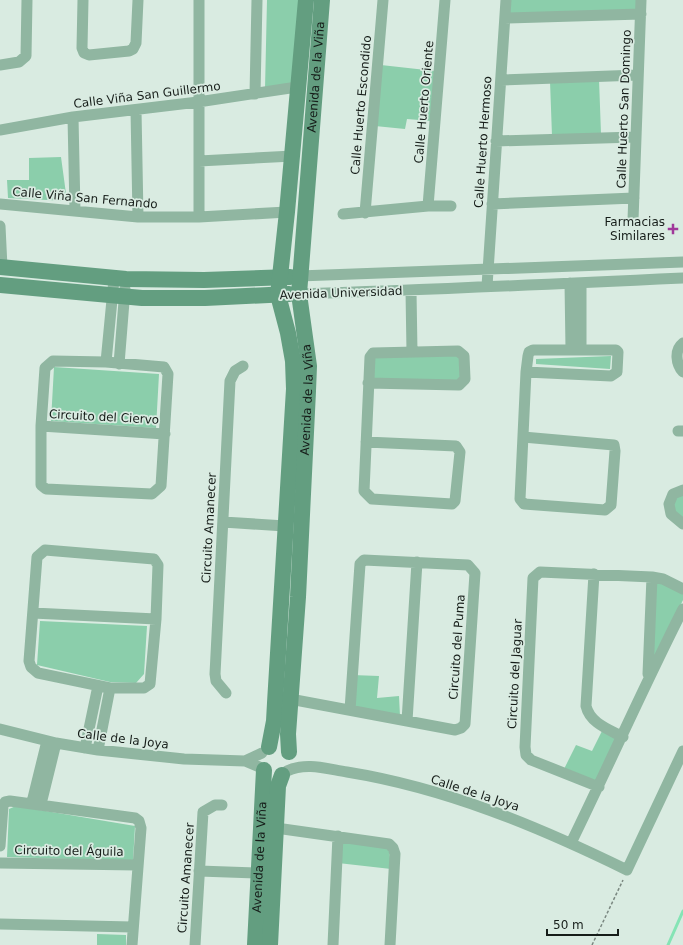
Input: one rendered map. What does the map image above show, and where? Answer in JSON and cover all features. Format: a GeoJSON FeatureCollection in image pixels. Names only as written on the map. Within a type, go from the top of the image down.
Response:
{"type":"FeatureCollection","features":[{"type":"Feature","properties":{"kind":"street"},"geometry":{"type":"LineString","coordinates":[[0,65],[18,62],[26,56],[27,0]]}},
{"type":"Feature","properties":{"kind":"street"},"geometry":{"type":"LineString","coordinates":[[83,0],[82,48],[84,53],[89,55],[129,51],[133,49],[136,43],[138,0]]}},
{"type":"Feature","properties":{"kind":"street"},"geometry":{"type":"LineString","coordinates":[[199,0],[199,217]]}},
{"type":"Feature","properties":{"kind":"street"},"geometry":{"type":"LineString","coordinates":[[255,94],[257,0]]}},
{"type":"Feature","properties":{"kind":"street","name":"Avenida de la Viña"},"geometry":{"type":"LineString","coordinates":[[255,945],[263,925],[276,828],[278,786],[287,763],[290,699],[298,598],[293,362],[278,294],[288,212],[297,87],[306,0]]}},
{"type":"Feature","properties":{"kind":"street","name":"Avenida de la Viña"},"geometry":{"type":"LineString","coordinates":[[270,945],[263,925],[258,873],[264,759],[274,721],[285,526],[296,482],[309,366],[299,294],[299,276],[322,0]]}},
{"type":"Feature","properties":{"kind":"street","name":"Calle Huerto Escondido"},"geometry":{"type":"LineString","coordinates":[[365,213],[383,0]]}},
{"type":"Feature","properties":{"kind":"street","name":"Calle Huerto Oriente"},"geometry":{"type":"LineString","coordinates":[[428,206],[445,0]]}},
{"type":"Feature","properties":{"kind":"street","name":"Calle Huerto Hermoso"},"geometry":{"type":"LineString","coordinates":[[486,286],[506,0]]}},
{"type":"Feature","properties":{"kind":"street","name":"Calle Huerto San Domingo"},"geometry":{"type":"LineString","coordinates":[[633,220],[641,0]]}},
{"type":"Feature","properties":{"kind":"street"},"geometry":{"type":"LineString","coordinates":[[505,18],[641,14]]}},
{"type":"Feature","properties":{"kind":"street"},"geometry":{"type":"LineString","coordinates":[[501,80],[638,75]]}},
{"type":"Feature","properties":{"kind":"street","name":"Calle Viña San Guillermo"},"geometry":{"type":"LineString","coordinates":[[0,130],[73,117],[198,102],[297,87]]}},
{"type":"Feature","properties":{"kind":"street"},"geometry":{"type":"LineString","coordinates":[[136,110],[138,217]]}},
{"type":"Feature","properties":{"kind":"street"},"geometry":{"type":"LineString","coordinates":[[73,117],[75,211]]}},
{"type":"Feature","properties":{"kind":"street"},"geometry":{"type":"LineString","coordinates":[[496,141],[636,137]]}},
{"type":"Feature","properties":{"kind":"street"},"geometry":{"type":"LineString","coordinates":[[199,161],[293,156]]}},
{"type":"Feature","properties":{"kind":"street"},"geometry":{"type":"LineString","coordinates":[[492,204],[634,198]]}},
{"type":"Feature","properties":{"kind":"street","name":"Calle Viña San Fernando"},"geometry":{"type":"LineString","coordinates":[[0,204],[138,217],[199,217],[288,212]]}},
{"type":"Feature","properties":{"kind":"street"},"geometry":{"type":"LineString","coordinates":[[343,214],[428,206],[451,206]]}},
{"type":"Feature","properties":{"kind":"street"},"geometry":{"type":"LineString","coordinates":[[0,226],[1,267]]}},
{"type":"Feature","properties":{"kind":"street","name":"Avenida Universidad"},"geometry":{"type":"LineString","coordinates":[[1,267],[120,279],[204,280],[683,262]]}},
{"type":"Feature","properties":{"kind":"street","name":"Avenida Universidad"},"geometry":{"type":"LineString","coordinates":[[0,285],[119,296],[205,298],[278,294],[411,291],[486,286],[683,278]]}},
{"type":"Feature","properties":{"kind":"street"},"geometry":{"type":"LineString","coordinates":[[119,364],[120,279]]}},
{"type":"Feature","properties":{"kind":"street"},"geometry":{"type":"LineString","coordinates":[[576,283],[576,349]]}},
{"type":"Feature","properties":{"kind":"street"},"geometry":{"type":"LineString","coordinates":[[411,291],[412,352]]}},
{"type":"Feature","properties":{"kind":"street"},"geometry":{"type":"LineString","coordinates":[[106,362],[119,296]]}},
{"type":"Feature","properties":{"kind":"street"},"geometry":{"type":"LineString","coordinates":[[683,343],[679,346],[677,360],[683,372]]}},
{"type":"Feature","properties":{"kind":"street"},"geometry":{"type":"LineString","coordinates":[[523,437],[614,445],[615,451],[611,505],[605,510],[522,503],[523,437],[526,372],[529,352],[534,350],[576,349],[616,350],[619,355],[617,372],[611,376],[526,372]]}},
{"type":"Feature","properties":{"kind":"street"},"geometry":{"type":"LineString","coordinates":[[366,442],[456,446],[460,452],[455,501],[452,504],[369,498],[364,491],[368,383],[371,354],[462,352],[464,356],[465,379],[458,385],[368,383]]}},
{"type":"Feature","properties":{"kind":"street","name":"Circuito del Ciervo"},"geometry":{"type":"LineString","coordinates":[[53,361],[106,362],[164,367],[168,374],[161,486],[152,494],[46,489],[41,485],[40,480],[41,426],[45,368],[53,361]]}},
{"type":"Feature","properties":{"kind":"street","name":"Circuito Amanecer"},"geometry":{"type":"LineString","coordinates":[[226,693],[216,681],[215,674],[222,522],[230,380],[235,370],[243,366]]}},
{"type":"Feature","properties":{"kind":"street","name":"Circuito del Ciervo"},"geometry":{"type":"LineString","coordinates":[[41,426],[165,434]]}},
{"type":"Feature","properties":{"kind":"street"},"geometry":{"type":"LineString","coordinates":[[683,490],[673,494],[669,504],[671,514],[683,524]]}},
{"type":"Feature","properties":{"kind":"street"},"geometry":{"type":"LineString","coordinates":[[222,522],[285,526]]}},
{"type":"Feature","properties":{"kind":"street"},"geometry":{"type":"LineString","coordinates":[[46,550],[154,559],[158,565],[156,618],[150,684],[144,688],[110,688],[38,673],[34,670],[29,661],[38,557],[46,550]]}},
{"type":"Feature","properties":{"kind":"street","name":"Circuito del Puma"},"geometry":{"type":"LineString","coordinates":[[290,699],[455,730],[461,728],[465,724],[475,573],[468,565],[364,560],[360,564],[350,710]]}},
{"type":"Feature","properties":{"kind":"street"},"geometry":{"type":"LineString","coordinates":[[407,721],[417,562]]}},
{"type":"Feature","properties":{"kind":"street","name":"Circuito del Jaguar"},"geometry":{"type":"LineString","coordinates":[[599,787],[531,760],[526,755],[525,747],[533,578],[540,572],[652,577],[663,579],[683,589]]}},
{"type":"Feature","properties":{"kind":"street"},"geometry":{"type":"LineString","coordinates":[[594,574],[586,706],[588,714],[593,720],[623,737]]}},
{"type":"Feature","properties":{"kind":"street"},"geometry":{"type":"LineString","coordinates":[[648,679],[652,577]]}},
{"type":"Feature","properties":{"kind":"street"},"geometry":{"type":"LineString","coordinates":[[281,597],[298,598]]}},
{"type":"Feature","properties":{"kind":"street"},"geometry":{"type":"LineString","coordinates":[[571,843],[623,737],[648,679],[683,609]]}},
{"type":"Feature","properties":{"kind":"street"},"geometry":{"type":"LineString","coordinates":[[33,613],[156,618]]}},
{"type":"Feature","properties":{"kind":"street"},"geometry":{"type":"LineString","coordinates":[[85,748],[98,686]]}},
{"type":"Feature","properties":{"kind":"street"},"geometry":{"type":"LineString","coordinates":[[98,750],[110,688]]}},
{"type":"Feature","properties":{"kind":"street","name":"Calle de la Joya"},"geometry":{"type":"LineString","coordinates":[[0,729],[51,742],[98,750],[184,759],[245,761],[264,759]]}},
{"type":"Feature","properties":{"kind":"street"},"geometry":{"type":"LineString","coordinates":[[37,803],[51,742]]}},
{"type":"Feature","properties":{"kind":"street"},"geometry":{"type":"LineString","coordinates":[[280,746],[287,763],[272,776],[264,759],[280,746]]}},
{"type":"Feature","properties":{"kind":"street"},"geometry":{"type":"LineString","coordinates":[[627,870],[683,751]]}},
{"type":"Feature","properties":{"kind":"street","name":"Calle de la Joya"},"geometry":{"type":"LineString","coordinates":[[287,763],[374,776],[469,802],[522,821],[627,870]]}},
{"type":"Feature","properties":{"kind":"street","name":"Circuito del Águila"},"geometry":{"type":"LineString","coordinates":[[0,846],[3,806],[5,802],[37,803],[136,818],[139,822],[140,828],[132,927],[132,945]]}},
{"type":"Feature","properties":{"kind":"street","name":"Circuito Amanecer"},"geometry":{"type":"LineString","coordinates":[[195,945],[203,812],[215,805],[222,805]]}},
{"type":"Feature","properties":{"kind":"street"},"geometry":{"type":"LineString","coordinates":[[276,828],[388,844],[393,848],[395,854],[390,945]]}},
{"type":"Feature","properties":{"kind":"street"},"geometry":{"type":"LineString","coordinates":[[333,945],[338,836]]}},
{"type":"Feature","properties":{"kind":"street","name":"Circuito del Águila"},"geometry":{"type":"LineString","coordinates":[[0,863],[137,865]]}},
{"type":"Feature","properties":{"kind":"street"},"geometry":{"type":"LineString","coordinates":[[199,871],[258,873]]}},
{"type":"Feature","properties":{"kind":"street"},"geometry":{"type":"LineString","coordinates":[[0,924],[132,927]]}},
{"type":"Feature","properties":{"kind":"path"},"geometry":{"type":"LineString","coordinates":[[592,945],[627,870]]}},
{"type":"Feature","properties":{"kind":"green space"},"geometry":{"type":"Polygon","coordinates":[[[267,0],[299,0],[292,85],[265,89],[267,0]]]}},
{"type":"Feature","properties":{"kind":"green space"},"geometry":{"type":"Polygon","coordinates":[[[509,0],[636,0],[636,12],[507,14],[509,0]]]}},
{"type":"Feature","properties":{"kind":"green space"},"geometry":{"type":"Polygon","coordinates":[[[381,65],[435,71],[431,121],[407,119],[405,129],[375,126],[381,65]]]}},
{"type":"Feature","properties":{"kind":"green space"},"geometry":{"type":"Polygon","coordinates":[[[599,79],[601,134],[552,136],[550,81],[599,79]]]}},
{"type":"Feature","properties":{"kind":"green space"},"geometry":{"type":"Polygon","coordinates":[[[61,157],[67,201],[8,198],[7,180],[29,180],[29,158],[61,157]]]}},
{"type":"Feature","properties":{"kind":"green space"},"geometry":{"type":"Polygon","coordinates":[[[459,354],[462,379],[457,384],[370,381],[371,357],[459,354]]]}},
{"type":"Feature","properties":{"kind":"green space"},"geometry":{"type":"Polygon","coordinates":[[[611,356],[610,369],[536,364],[536,359],[611,356]]]}},
{"type":"Feature","properties":{"kind":"green space"},"geometry":{"type":"Polygon","coordinates":[[[54,367],[159,374],[156,428],[51,421],[54,367]]]}},
{"type":"Feature","properties":{"kind":"green space"},"geometry":{"type":"Polygon","coordinates":[[[683,492],[683,520],[675,516],[671,502],[683,492]]]}},
{"type":"Feature","properties":{"kind":"green space"},"geometry":{"type":"Polygon","coordinates":[[[654,578],[683,593],[683,600],[650,670],[654,578]]]}},
{"type":"Feature","properties":{"kind":"green space"},"geometry":{"type":"Polygon","coordinates":[[[40,621],[147,626],[144,674],[136,683],[110,682],[37,665],[40,621]]]}},
{"type":"Feature","properties":{"kind":"green space"},"geometry":{"type":"Polygon","coordinates":[[[352,675],[379,676],[377,698],[399,696],[400,716],[353,706],[352,675]]]}},
{"type":"Feature","properties":{"kind":"green space"},"geometry":{"type":"Polygon","coordinates":[[[603,729],[620,737],[599,786],[564,769],[576,745],[592,751],[603,729]]]}},
{"type":"Feature","properties":{"kind":"green space"},"geometry":{"type":"Polygon","coordinates":[[[16,806],[135,826],[133,861],[7,857],[9,809],[16,806]]]}},
{"type":"Feature","properties":{"kind":"green space"},"geometry":{"type":"Polygon","coordinates":[[[339,837],[389,847],[391,869],[338,863],[339,837]]]}},
{"type":"Feature","properties":{"kind":"green space"},"geometry":{"type":"Polygon","coordinates":[[[97,934],[126,935],[126,945],[97,945],[97,934]]]}},
{"type":"Feature","properties":{"kind":"waterway"},"geometry":{"type":"LineString","coordinates":[[668,945],[683,911]]}},
{"type":"Feature","properties":{"kind":"place","name":"Farmacias Similares"},"geometry":{"type":"Point","coordinates":[673,229]}}]}
